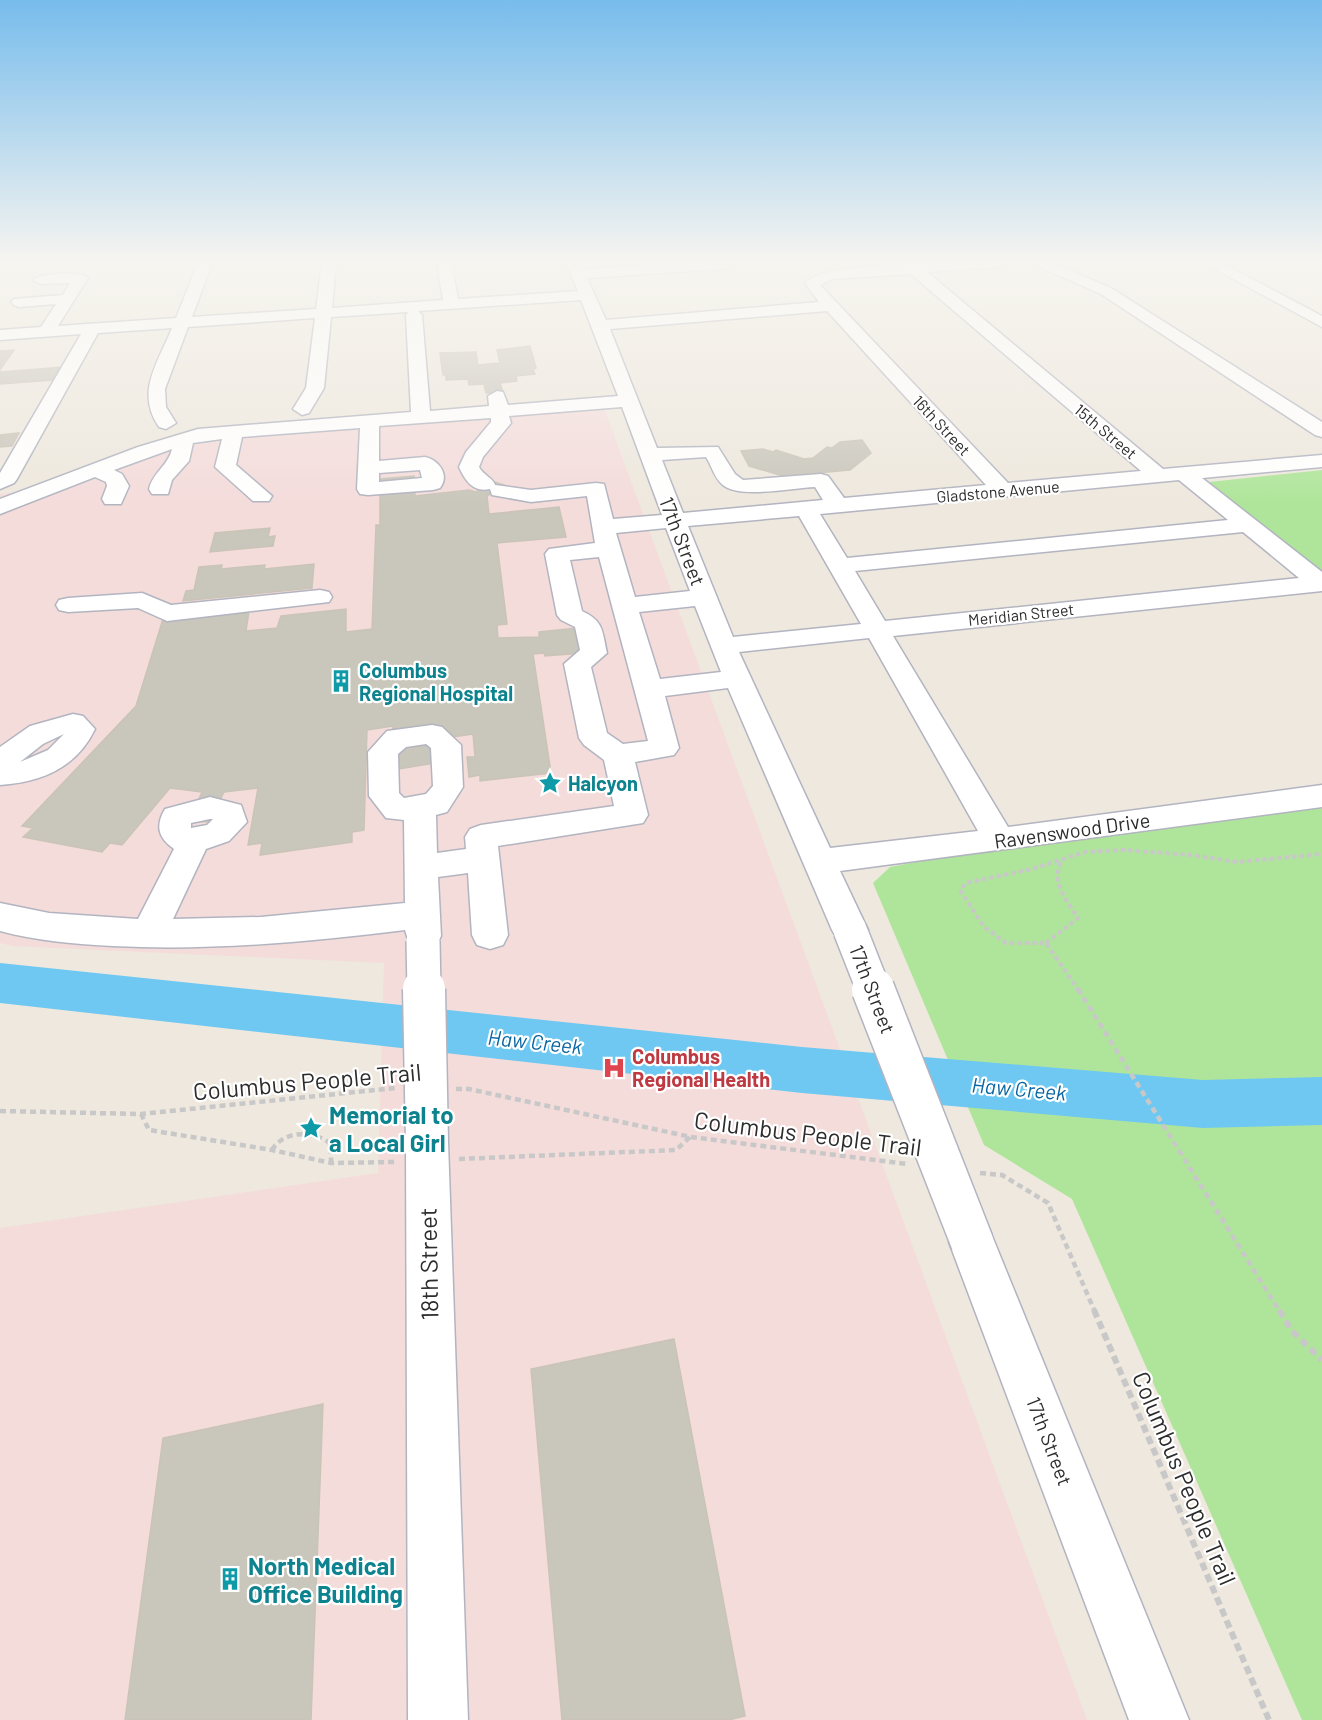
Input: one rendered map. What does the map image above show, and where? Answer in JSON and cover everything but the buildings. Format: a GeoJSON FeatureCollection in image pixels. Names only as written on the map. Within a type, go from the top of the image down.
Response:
{"type":"FeatureCollection","features":[{"type":"Feature","properties":{"kind":"street"},"geometry":{"type":"LineString","coordinates":[[0,483],[7,479],[84,343]]}},
{"type":"Feature","properties":{"kind":"street"},"geometry":{"type":"LineString","coordinates":[[166,423],[157,407],[156,388],[174,343]]}},
{"type":"Feature","properties":{"kind":"street"},"geometry":{"type":"LineString","coordinates":[[302,409],[315,388],[320,343]]}},
{"type":"Feature","properties":{"kind":"street"},"geometry":{"type":"LineString","coordinates":[[416,343],[420,408]]}},
{"type":"Feature","properties":{"kind":"street","name":"17th Street"},"geometry":{"type":"LineString","coordinates":[[607,343],[723,646],[850,930],[1159,1720]]}},
{"type":"Feature","properties":{"kind":"street","name":"16th Street"},"geometry":{"type":"LineString","coordinates":[[866,343],[1003,491]]}},
{"type":"Feature","properties":{"kind":"street","name":"15th Street"},"geometry":{"type":"LineString","coordinates":[[1002,343],[1160,477]]}},
{"type":"Feature","properties":{"kind":"street"},"geometry":{"type":"LineString","coordinates":[[1187,343],[1322,431]]}},
{"type":"Feature","properties":{"kind":"street"},"geometry":{"type":"LineString","coordinates":[[498,404],[567,388]]}},
{"type":"Feature","properties":{"kind":"street"},"geometry":{"type":"LineString","coordinates":[[0,507],[95,470],[184,440],[234,432],[370,421],[420,408],[629,401]]}},
{"type":"Feature","properties":{"kind":"street"},"geometry":{"type":"LineString","coordinates":[[490,935],[481,837],[632,815],[618,755],[664,748],[606,538],[596,489],[531,496],[493,487],[475,479],[469,467],[473,456],[501,423],[498,404]]}},
{"type":"Feature","properties":{"kind":"street"},"geometry":{"type":"LineString","coordinates":[[369,468],[370,421]]}},
{"type":"Feature","properties":{"kind":"street"},"geometry":{"type":"LineString","coordinates":[[234,432],[225,468],[261,496]]}},
{"type":"Feature","properties":{"kind":"street"},"geometry":{"type":"LineString","coordinates":[[160,489],[162,478],[179,461],[184,440]]}},
{"type":"Feature","properties":{"kind":"street"},"geometry":{"type":"LineString","coordinates":[[649,454],[711,451],[717,456],[725,478],[730,484],[741,486],[821,480],[837,506]]}},
{"type":"Feature","properties":{"kind":"street","name":"Gladstone Avenue"},"geometry":{"type":"LineString","coordinates":[[618,755],[594,738],[578,664],[568,658],[560,622],[570,615],[556,554],[674,520],[1322,461]]}},
{"type":"Feature","properties":{"kind":"street"},"geometry":{"type":"LineString","coordinates":[[95,470],[115,478],[118,486],[113,499]]}},
{"type":"Feature","properties":{"kind":"street"},"geometry":{"type":"LineString","coordinates":[[1184,474],[1321,583]]}},
{"type":"Feature","properties":{"kind":"street"},"geometry":{"type":"LineString","coordinates":[[806,508],[999,840]]}},
{"type":"Feature","properties":{"kind":"street"},"geometry":{"type":"LineString","coordinates":[[841,566],[919,556],[1248,525]]}},
{"type":"Feature","properties":{"kind":"street","name":"Meridian Street"},"geometry":{"type":"LineString","coordinates":[[723,646],[1321,583]]}},
{"type":"Feature","properties":{"kind":"street"},"geometry":{"type":"LineString","coordinates":[[68,605],[142,600],[167,613],[320,597]]}},
{"type":"Feature","properties":{"kind":"street"},"geometry":{"type":"LineString","coordinates":[[625,606],[705,597]]}},
{"type":"Feature","properties":{"kind":"street"},"geometry":{"type":"LineString","coordinates":[[649,689],[738,679]]}},
{"type":"Feature","properties":{"kind":"street"},"geometry":{"type":"LineString","coordinates":[[0,765],[24,740],[46,728],[73,723],[81,729],[75,743],[54,762],[15,775],[0,775]]}},
{"type":"Feature","properties":{"kind":"street","name":"Ravenswood Drive"},"geometry":{"type":"LineString","coordinates":[[821,861],[999,840],[1322,796]]}},
{"type":"Feature","properties":{"kind":"street","name":"18th Street"},"geometry":{"type":"LineString","coordinates":[[420,807],[438,1720]]}},
{"type":"Feature","properties":{"kind":"street"},"geometry":{"type":"LineString","coordinates":[[150,935],[160,906],[194,841]]}},
{"type":"Feature","properties":{"kind":"street"},"geometry":{"type":"LineString","coordinates":[[421,867],[483,859]]}},
{"type":"Feature","properties":{"kind":"street"},"geometry":{"type":"LineString","coordinates":[[0,917],[31,926],[150,935],[295,929],[423,928]]}},
{"type":"Feature","properties":{"kind":"path"},"geometry":{"type":"LineString","coordinates":[[1062,860],[1056,871],[1058,885],[1078,918],[1047,943],[1006,943],[984,927],[960,890],[966,883],[1062,860],[1085,852],[1124,850],[1191,855],[1238,862],[1322,854]]}},
{"type":"Feature","properties":{"kind":"path"},"geometry":{"type":"LineString","coordinates":[[1047,943],[1093,1012],[1292,1331],[1322,1359]]}},
{"type":"Feature","properties":{"kind":"path","name":"Columbus People Trail"},"geometry":{"type":"LineString","coordinates":[[0,1111],[141,1114],[375,1088],[399,1088]]}},
{"type":"Feature","properties":{"kind":"path","name":"Columbus People Trail"},"geometry":{"type":"LineString","coordinates":[[446,1089],[469,1089],[691,1137],[910,1164]]}},
{"type":"Feature","properties":{"kind":"path"},"geometry":{"type":"LineString","coordinates":[[272,1150],[279,1139],[290,1136],[321,1137],[331,1144],[331,1163]]}},
{"type":"Feature","properties":{"kind":"path","name":"Columbus People Trail"},"geometry":{"type":"LineString","coordinates":[[968,1171],[1002,1175],[1048,1203],[1269,1720]]}},
{"type":"Feature","properties":{"kind":"shaded area","name":"Columbus Regional Health"},"geometry":{"type":"Polygon","coordinates":[[[604,408],[1087,1720],[0,1720],[0,1228],[378,1173],[384,963],[12,946],[0,943],[0,494],[30,491],[132,451],[212,438],[604,408]]]}},
{"type":"Feature","properties":{"kind":"green space"},"geometry":{"type":"Polygon","coordinates":[[[1322,470],[1322,574],[1209,482],[1322,470]]]}},
{"type":"Feature","properties":{"kind":"green space"},"geometry":{"type":"Polygon","coordinates":[[[1322,805],[1322,1720],[1302,1720],[1072,1199],[984,1145],[873,883],[890,867],[959,854],[1322,805]]]}},
{"type":"Feature","properties":{"kind":"waterway","name":"Haw Creek"},"geometry":{"type":"LineString","coordinates":[[0,983],[802,1070],[1203,1104],[1322,1101]]}},
{"type":"Feature","properties":{"kind":"place","name":"Columbus Regional Hospital"},"geometry":{"type":"Point","coordinates":[341,681]}},
{"type":"Feature","properties":{"kind":"place","name":"Halcyon"},"geometry":{"type":"Point","coordinates":[550,783]}},
{"type":"Feature","properties":{"kind":"place","name":"Columbus Regional Health"},"geometry":{"type":"Point","coordinates":[614,1068]}},
{"type":"Feature","properties":{"kind":"place","name":"Memorial to a Local Girl"},"geometry":{"type":"Point","coordinates":[311,1128]}},
{"type":"Feature","properties":{"kind":"place","name":"North Medical Office Building"},"geometry":{"type":"Point","coordinates":[230,1579]}}]}
